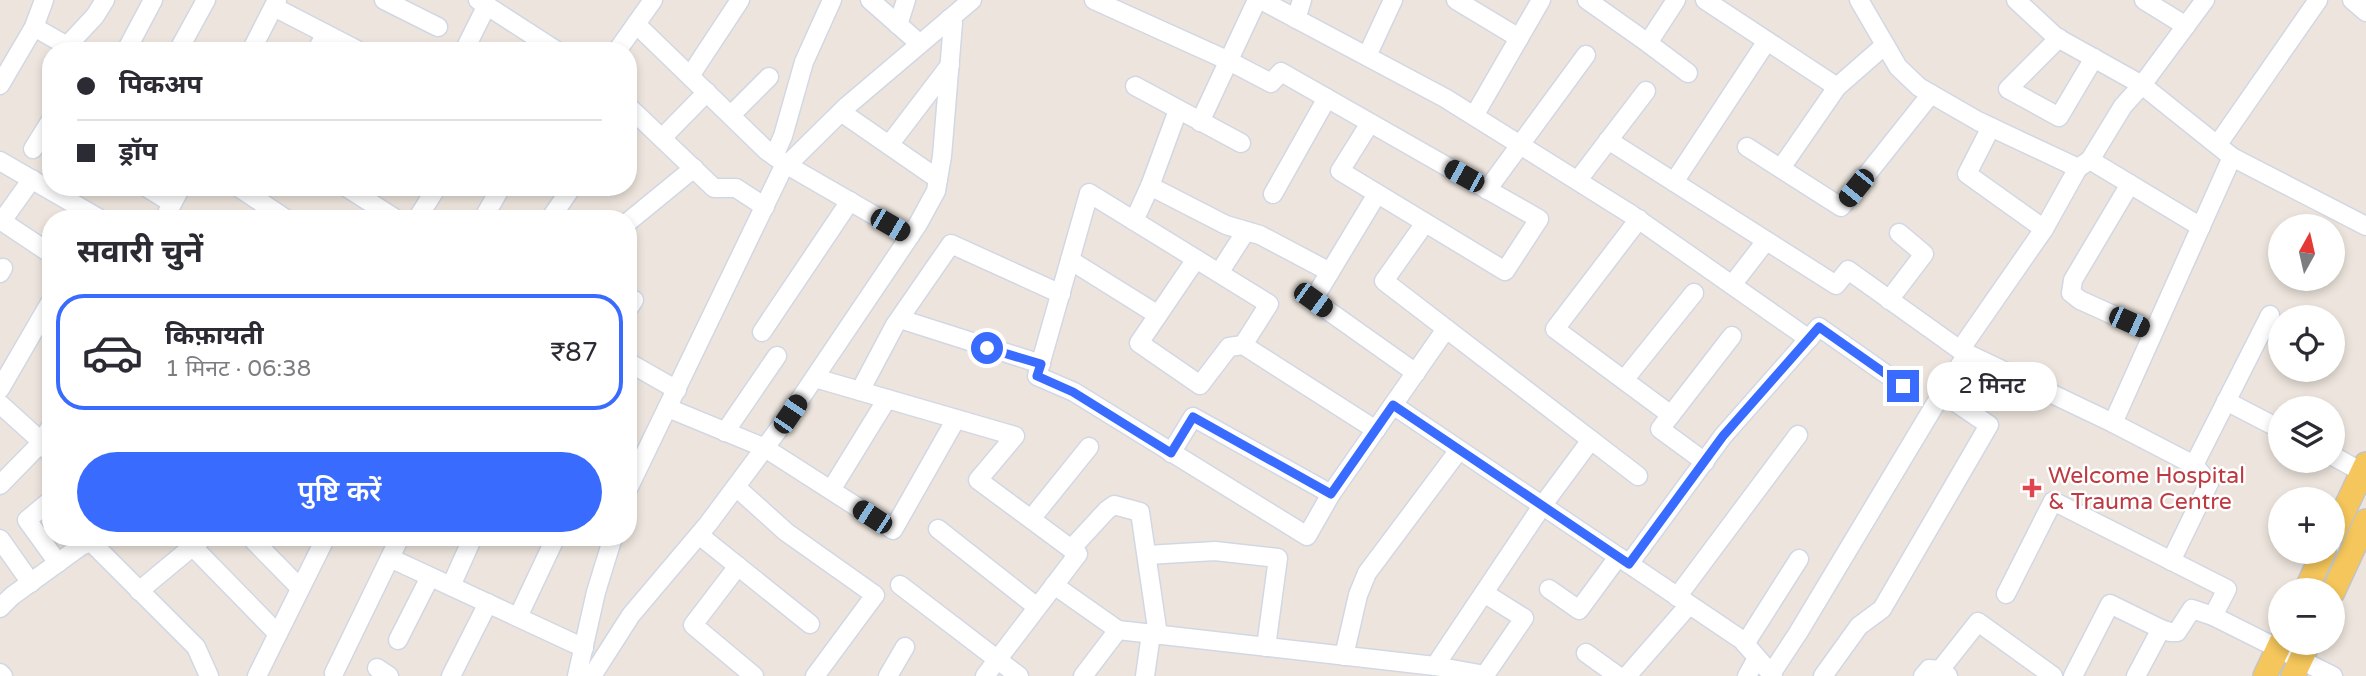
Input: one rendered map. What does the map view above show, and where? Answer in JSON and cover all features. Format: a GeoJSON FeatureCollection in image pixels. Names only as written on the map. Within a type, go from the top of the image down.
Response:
{"type":"FeatureCollection","features":[{"type":"Feature","properties":{"kind":"main road"},"geometry":{"type":"LineString","coordinates":[[2345,508],[2364,468]]}},
{"type":"Feature","properties":{"kind":"main road"},"geometry":{"type":"LineString","coordinates":[[2340,578],[2366,521]]}},
{"type":"Feature","properties":{"kind":"main road"},"geometry":{"type":"LineString","coordinates":[[2264,676],[2274,655]]}},
{"type":"Feature","properties":{"kind":"street"},"geometry":{"type":"LineString","coordinates":[[0,85],[34,27],[44,0]]}},
{"type":"Feature","properties":{"kind":"street"},"geometry":{"type":"LineString","coordinates":[[76,42],[105,0]]}},
{"type":"Feature","properties":{"kind":"street"},"geometry":{"type":"LineString","coordinates":[[131,42],[153,0]]}},
{"type":"Feature","properties":{"kind":"street"},"geometry":{"type":"LineString","coordinates":[[183,42],[206,0]]}},
{"type":"Feature","properties":{"kind":"street"},"geometry":{"type":"LineString","coordinates":[[383,0],[438,27]]}},
{"type":"Feature","properties":{"kind":"street"},"geometry":{"type":"LineString","coordinates":[[623,42],[653,0]]}},
{"type":"Feature","properties":{"kind":"street"},"geometry":{"type":"LineString","coordinates":[[690,76],[740,0]]}},
{"type":"Feature","properties":{"kind":"street"},"geometry":{"type":"LineString","coordinates":[[637,471],[782,170],[780,161],[783,136],[804,62],[832,0]]}},
{"type":"Feature","properties":{"kind":"street"},"geometry":{"type":"LineString","coordinates":[[870,0],[919,43]]}},
{"type":"Feature","properties":{"kind":"street"},"geometry":{"type":"LineString","coordinates":[[898,24],[906,0]]}},
{"type":"Feature","properties":{"kind":"street"},"geometry":{"type":"LineString","coordinates":[[780,161],[972,0]]}},
{"type":"Feature","properties":{"kind":"street"},"geometry":{"type":"LineString","coordinates":[[1094,0],[1127,7],[1271,83],[1282,72],[1539,219],[1505,271],[1340,171],[1370,123]]}},
{"type":"Feature","properties":{"kind":"street"},"geometry":{"type":"LineString","coordinates":[[1200,121],[1259,0],[1446,98],[1639,219],[1809,339]]}},
{"type":"Feature","properties":{"kind":"street"},"geometry":{"type":"LineString","coordinates":[[1296,19],[1302,0]]}},
{"type":"Feature","properties":{"kind":"street"},"geometry":{"type":"LineString","coordinates":[[1367,56],[1393,0]]}},
{"type":"Feature","properties":{"kind":"street"},"geometry":{"type":"LineString","coordinates":[[1456,0],[1519,38]]}},
{"type":"Feature","properties":{"kind":"street"},"geometry":{"type":"LineString","coordinates":[[1474,116],[1541,0]]}},
{"type":"Feature","properties":{"kind":"street"},"geometry":{"type":"LineString","coordinates":[[1587,0],[1688,73]]}},
{"type":"Feature","properties":{"kind":"street"},"geometry":{"type":"LineString","coordinates":[[1648,43],[1676,0]]}},
{"type":"Feature","properties":{"kind":"street"},"geometry":{"type":"LineString","coordinates":[[1705,0],[1837,87]]}},
{"type":"Feature","properties":{"kind":"street"},"geometry":{"type":"LineString","coordinates":[[1860,0],[1898,68],[1919,87],[1991,127],[2130,184],[2201,227]]}},
{"type":"Feature","properties":{"kind":"street"},"geometry":{"type":"LineString","coordinates":[[2016,0],[2059,38],[2142,85],[2232,157],[2366,226]]}},
{"type":"Feature","properties":{"kind":"street"},"geometry":{"type":"LineString","coordinates":[[2144,0],[2186,26]]}},
{"type":"Feature","properties":{"kind":"street"},"geometry":{"type":"LineString","coordinates":[[1393,405],[1745,644],[1772,675],[1942,393],[1963,352],[2123,106],[2142,85],[2205,0]]}},
{"type":"Feature","properties":{"kind":"street"},"geometry":{"type":"LineString","coordinates":[[2218,144],[2318,0]]}},
{"type":"Feature","properties":{"kind":"street"},"geometry":{"type":"LineString","coordinates":[[2352,0],[2366,12]]}},
{"type":"Feature","properties":{"kind":"street"},"geometry":{"type":"LineString","coordinates":[[467,42],[482,3],[544,42]]}},
{"type":"Feature","properties":{"kind":"street"},"geometry":{"type":"LineString","coordinates":[[256,42],[276,4],[342,42]]}},
{"type":"Feature","properties":{"kind":"street"},"geometry":{"type":"LineString","coordinates":[[592,676],[631,615],[699,535],[765,448],[910,236],[936,191],[942,156],[953,23],[948,19]]}},
{"type":"Feature","properties":{"kind":"street"},"geometry":{"type":"LineString","coordinates":[[636,24],[780,161],[910,236]]}},
{"type":"Feature","properties":{"kind":"street"},"geometry":{"type":"LineString","coordinates":[[34,27],[60,42]]}},
{"type":"Feature","properties":{"kind":"street"},"geometry":{"type":"LineString","coordinates":[[321,42],[326,34]]}},
{"type":"Feature","properties":{"kind":"street"},"geometry":{"type":"LineString","coordinates":[[532,42],[536,36]]}},
{"type":"Feature","properties":{"kind":"street"},"geometry":{"type":"LineString","coordinates":[[2059,38],[2008,89],[2059,117],[2094,58]]}},
{"type":"Feature","properties":{"kind":"street"},"geometry":{"type":"LineString","coordinates":[[1674,182],[1767,41]]}},
{"type":"Feature","properties":{"kind":"street"},"geometry":{"type":"LineString","coordinates":[[1780,168],[1837,87],[1885,45]]}},
{"type":"Feature","properties":{"kind":"street"},"geometry":{"type":"LineString","coordinates":[[1487,190],[1586,55]]}},
{"type":"Feature","properties":{"kind":"street"},"geometry":{"type":"LineString","coordinates":[[889,145],[950,65]]}},
{"type":"Feature","properties":{"kind":"street"},"geometry":{"type":"LineString","coordinates":[[731,116],[769,77]]}},
{"type":"Feature","properties":{"kind":"street"},"geometry":{"type":"LineString","coordinates":[[1135,86],[1241,143]]}},
{"type":"Feature","properties":{"kind":"street"},"geometry":{"type":"LineString","coordinates":[[1578,180],[1646,91]]}},
{"type":"Feature","properties":{"kind":"street"},"geometry":{"type":"LineString","coordinates":[[662,138],[707,92]]}},
{"type":"Feature","properties":{"kind":"street"},"geometry":{"type":"LineString","coordinates":[[1747,147],[1841,207],[1931,94]]}},
{"type":"Feature","properties":{"kind":"street"},"geometry":{"type":"LineString","coordinates":[[1273,194],[1327,98]]}},
{"type":"Feature","properties":{"kind":"street"},"geometry":{"type":"LineString","coordinates":[[1135,221],[1178,110]]}},
{"type":"Feature","properties":{"kind":"street"},"geometry":{"type":"LineString","coordinates":[[841,111],[938,179]]}},
{"type":"Feature","properties":{"kind":"street"},"geometry":{"type":"LineString","coordinates":[[637,115],[714,188],[736,188],[765,207]]}},
{"type":"Feature","properties":{"kind":"street"},"geometry":{"type":"LineString","coordinates":[[1991,127],[1967,174],[2044,229]]}},
{"type":"Feature","properties":{"kind":"street"},"geometry":{"type":"LineString","coordinates":[[33,149],[42,134]]}},
{"type":"Feature","properties":{"kind":"street"},"geometry":{"type":"LineString","coordinates":[[1608,140],[1836,285],[1847,270],[1963,352],[2113,423],[2194,465],[2209,483],[2171,561]]}},
{"type":"Feature","properties":{"kind":"street"},"geometry":{"type":"LineString","coordinates":[[2113,423],[2232,157]]}},
{"type":"Feature","properties":{"kind":"street"},"geometry":{"type":"LineString","coordinates":[[0,161],[42,184]]}},
{"type":"Feature","properties":{"kind":"street"},"geometry":{"type":"LineString","coordinates":[[637,215],[694,168]]}},
{"type":"Feature","properties":{"kind":"street"},"geometry":{"type":"LineString","coordinates":[[32,178],[1,220],[42,248]]}},
{"type":"Feature","properties":{"kind":"street"},"geometry":{"type":"LineString","coordinates":[[2130,184],[2073,280],[2071,293],[2080,300],[2153,333]]}},
{"type":"Feature","properties":{"kind":"street"},"geometry":{"type":"LineString","coordinates":[[1150,186],[1226,225],[1260,235],[1330,272]]}},
{"type":"Feature","properties":{"kind":"street"},"geometry":{"type":"LineString","coordinates":[[1243,345],[1269,304],[1089,193],[1037,376],[1073,392],[1307,536],[1331,494],[1446,329]]}},
{"type":"Feature","properties":{"kind":"street"},"geometry":{"type":"LineString","coordinates":[[1377,194],[1313,300],[1416,373]]}},
{"type":"Feature","properties":{"kind":"street"},"geometry":{"type":"LineString","coordinates":[[62,196],[85,210]]}},
{"type":"Feature","properties":{"kind":"street"},"geometry":{"type":"LineString","coordinates":[[246,196],[258,210]]}},
{"type":"Feature","properties":{"kind":"street"},"geometry":{"type":"LineString","coordinates":[[360,196],[382,210]]}},
{"type":"Feature","properties":{"kind":"street"},"geometry":{"type":"LineString","coordinates":[[762,332],[850,201]]}},
{"type":"Feature","properties":{"kind":"street"},"geometry":{"type":"LineString","coordinates":[[1639,219],[1555,330],[1671,415]]}},
{"type":"Feature","properties":{"kind":"street"},"geometry":{"type":"LineString","coordinates":[[1425,223],[1384,281],[1638,476]]}},
{"type":"Feature","properties":{"kind":"street"},"geometry":{"type":"LineString","coordinates":[[1219,273],[1246,231]]}},
{"type":"Feature","properties":{"kind":"street"},"geometry":{"type":"LineString","coordinates":[[1889,300],[1924,254],[1899,233]]}},
{"type":"Feature","properties":{"kind":"street"},"geometry":{"type":"LineString","coordinates":[[1732,285],[1766,240]]}},
{"type":"Feature","properties":{"kind":"street"},"geometry":{"type":"LineString","coordinates":[[860,391],[900,319],[951,244],[1061,294]]}},
{"type":"Feature","properties":{"kind":"street"},"geometry":{"type":"LineString","coordinates":[[1196,259],[1139,343],[1200,384],[1229,347],[1243,345],[1376,430]]}},
{"type":"Feature","properties":{"kind":"street"},"geometry":{"type":"LineString","coordinates":[[1070,260],[1158,315]]}},
{"type":"Feature","properties":{"kind":"street"},"geometry":{"type":"LineString","coordinates":[[1624,380],[1693,293]]}},
{"type":"Feature","properties":{"kind":"street"},"geometry":{"type":"LineString","coordinates":[[0,389],[42,317]]}},
{"type":"Feature","properties":{"kind":"street"},"geometry":{"type":"LineString","coordinates":[[900,319],[1041,364]]}},
{"type":"Feature","properties":{"kind":"street"},"geometry":{"type":"LineString","coordinates":[[2194,465],[2268,319]]}},
{"type":"Feature","properties":{"kind":"street"},"geometry":{"type":"LineString","coordinates":[[1549,589],[1579,610],[1623,561],[1723,436],[1819,327],[1903,386]]}},
{"type":"Feature","properties":{"kind":"street"},"geometry":{"type":"LineString","coordinates":[[1704,462],[1660,429],[1732,335]]}},
{"type":"Feature","properties":{"kind":"street"},"geometry":{"type":"LineString","coordinates":[[726,432],[777,356]]}},
{"type":"Feature","properties":{"kind":"street"},"geometry":{"type":"LineString","coordinates":[[637,367],[677,390]]}},
{"type":"Feature","properties":{"kind":"street"},"geometry":{"type":"LineString","coordinates":[[815,377],[1015,436],[978,480],[1078,554],[985,676]]}},
{"type":"Feature","properties":{"kind":"street"},"geometry":{"type":"LineString","coordinates":[[1823,676],[1859,626],[1882,609],[1989,425],[1942,393]]}},
{"type":"Feature","properties":{"kind":"street"},"geometry":{"type":"LineString","coordinates":[[831,490],[887,399]]}},
{"type":"Feature","properties":{"kind":"street"},"geometry":{"type":"LineString","coordinates":[[2226,401],[2268,423]]}},
{"type":"Feature","properties":{"kind":"street"},"geometry":{"type":"LineString","coordinates":[[0,404],[42,445]]}},
{"type":"Feature","properties":{"kind":"street"},"geometry":{"type":"LineString","coordinates":[[668,408],[765,448],[893,530],[956,419]]}},
{"type":"Feature","properties":{"kind":"street"},"geometry":{"type":"LineString","coordinates":[[1171,453],[1193,417],[1331,494]]}},
{"type":"Feature","properties":{"kind":"street"},"geometry":{"type":"LineString","coordinates":[[1627,676],[1683,601],[1798,435]]}},
{"type":"Feature","properties":{"kind":"street"},"geometry":{"type":"LineString","coordinates":[[1435,666],[1542,506],[1591,440]]}},
{"type":"Feature","properties":{"kind":"street"},"geometry":{"type":"LineString","coordinates":[[1031,519],[1089,447]]}},
{"type":"Feature","properties":{"kind":"street"},"geometry":{"type":"LineString","coordinates":[[1344,656],[1358,595],[1367,573],[1459,450]]}},
{"type":"Feature","properties":{"kind":"street"},"geometry":{"type":"LineString","coordinates":[[0,485],[42,452]]}},
{"type":"Feature","properties":{"kind":"street"},"geometry":{"type":"LineString","coordinates":[[2345,461],[2364,468]]}},
{"type":"Feature","properties":{"kind":"street"},"geometry":{"type":"LineString","coordinates":[[736,487],[786,532],[875,595],[815,676]]}},
{"type":"Feature","properties":{"kind":"street"},"geometry":{"type":"LineString","coordinates":[[2006,594],[2053,501],[2227,589],[2213,616]]}},
{"type":"Feature","properties":{"kind":"street"},"geometry":{"type":"LineString","coordinates":[[1071,548],[1114,505],[1140,512],[1155,634],[1145,676]]}},
{"type":"Feature","properties":{"kind":"street"},"geometry":{"type":"LineString","coordinates":[[42,507],[27,520],[42,541]]}},
{"type":"Feature","properties":{"kind":"street"},"geometry":{"type":"LineString","coordinates":[[938,529],[1037,607]]}},
{"type":"Feature","properties":{"kind":"street"},"geometry":{"type":"LineString","coordinates":[[699,535],[810,624]]}},
{"type":"Feature","properties":{"kind":"street"},"geometry":{"type":"LineString","coordinates":[[0,539],[31,583]]}},
{"type":"Feature","properties":{"kind":"street"},"geometry":{"type":"LineString","coordinates":[[46,546],[58,563]]}},
{"type":"Feature","properties":{"kind":"street"},"geometry":{"type":"LineString","coordinates":[[0,608],[12,596],[81,546]]}},
{"type":"Feature","properties":{"kind":"street"},"geometry":{"type":"LineString","coordinates":[[100,546],[139,591],[196,648],[209,676]]}},
{"type":"Feature","properties":{"kind":"street"},"geometry":{"type":"LineString","coordinates":[[139,591],[193,546]]}},
{"type":"Feature","properties":{"kind":"street"},"geometry":{"type":"LineString","coordinates":[[201,546],[278,634]]}},
{"type":"Feature","properties":{"kind":"street"},"geometry":{"type":"LineString","coordinates":[[259,546],[300,588]]}},
{"type":"Feature","properties":{"kind":"street"},"geometry":{"type":"LineString","coordinates":[[257,676],[321,546]]}},
{"type":"Feature","properties":{"kind":"street"},"geometry":{"type":"LineString","coordinates":[[334,673],[396,546]]}},
{"type":"Feature","properties":{"kind":"street"},"geometry":{"type":"LineString","coordinates":[[451,586],[469,546]]}},
{"type":"Feature","properties":{"kind":"street"},"geometry":{"type":"LineString","coordinates":[[518,617],[552,546]]}},
{"type":"Feature","properties":{"kind":"street"},"geometry":{"type":"LineString","coordinates":[[577,676],[596,592],[610,546]]}},
{"type":"Feature","properties":{"kind":"street"},"geometry":{"type":"LineString","coordinates":[[1147,555],[1215,551],[1278,558],[1266,647]]}},
{"type":"Feature","properties":{"kind":"street"},"geometry":{"type":"LineString","coordinates":[[390,558],[583,648]]}},
{"type":"Feature","properties":{"kind":"street"},"geometry":{"type":"LineString","coordinates":[[1745,644],[1799,559]]}},
{"type":"Feature","properties":{"kind":"street"},"geometry":{"type":"LineString","coordinates":[[738,566],[693,625],[754,676]]}},
{"type":"Feature","properties":{"kind":"street"},"geometry":{"type":"LineString","coordinates":[[398,640],[430,577]]}},
{"type":"Feature","properties":{"kind":"street"},"geometry":{"type":"LineString","coordinates":[[900,585],[1019,676]]}},
{"type":"Feature","properties":{"kind":"street"},"geometry":{"type":"LineString","coordinates":[[1055,585],[1118,630],[1435,666],[1485,675],[1524,618],[1484,593]]}},
{"type":"Feature","properties":{"kind":"street"},"geometry":{"type":"LineString","coordinates":[[451,676],[488,603]]}},
{"type":"Feature","properties":{"kind":"street"},"geometry":{"type":"LineString","coordinates":[[2073,676],[2110,604],[2174,633],[2192,609],[2268,641]]}},
{"type":"Feature","properties":{"kind":"street"},"geometry":{"type":"LineString","coordinates":[[1923,676],[1929,668],[1944,673],[1978,622],[2053,676]]}},
{"type":"Feature","properties":{"kind":"street"},"geometry":{"type":"LineString","coordinates":[[2136,676],[2161,629]]}},
{"type":"Feature","properties":{"kind":"street"},"geometry":{"type":"LineString","coordinates":[[1083,676],[1118,630]]}},
{"type":"Feature","properties":{"kind":"street"},"geometry":{"type":"LineString","coordinates":[[888,676],[905,647]]}},
{"type":"Feature","properties":{"kind":"street"},"geometry":{"type":"LineString","coordinates":[[1586,653],[1619,676]]}},
{"type":"Feature","properties":{"kind":"street"},"geometry":{"type":"LineString","coordinates":[[1747,676],[1757,658]]}},
{"type":"Feature","properties":{"kind":"street"},"geometry":{"type":"LineString","coordinates":[[2301,660],[2333,676]]}},
{"type":"Feature","properties":{"kind":"place","name":"Welcome Hospital & Trauma Centre"},"geometry":{"type":"Point","coordinates":[2032,488]}},
{"type":"Feature","properties":{"kind":"route"},"geometry":{"type":"LineString","coordinates":[[987,348],[1041,364],[1037,376],[1073,392],[1171,453],[1193,417],[1331,494],[1393,405],[1629,564],[1723,436],[1819,327],[1903,386]]}}]}
